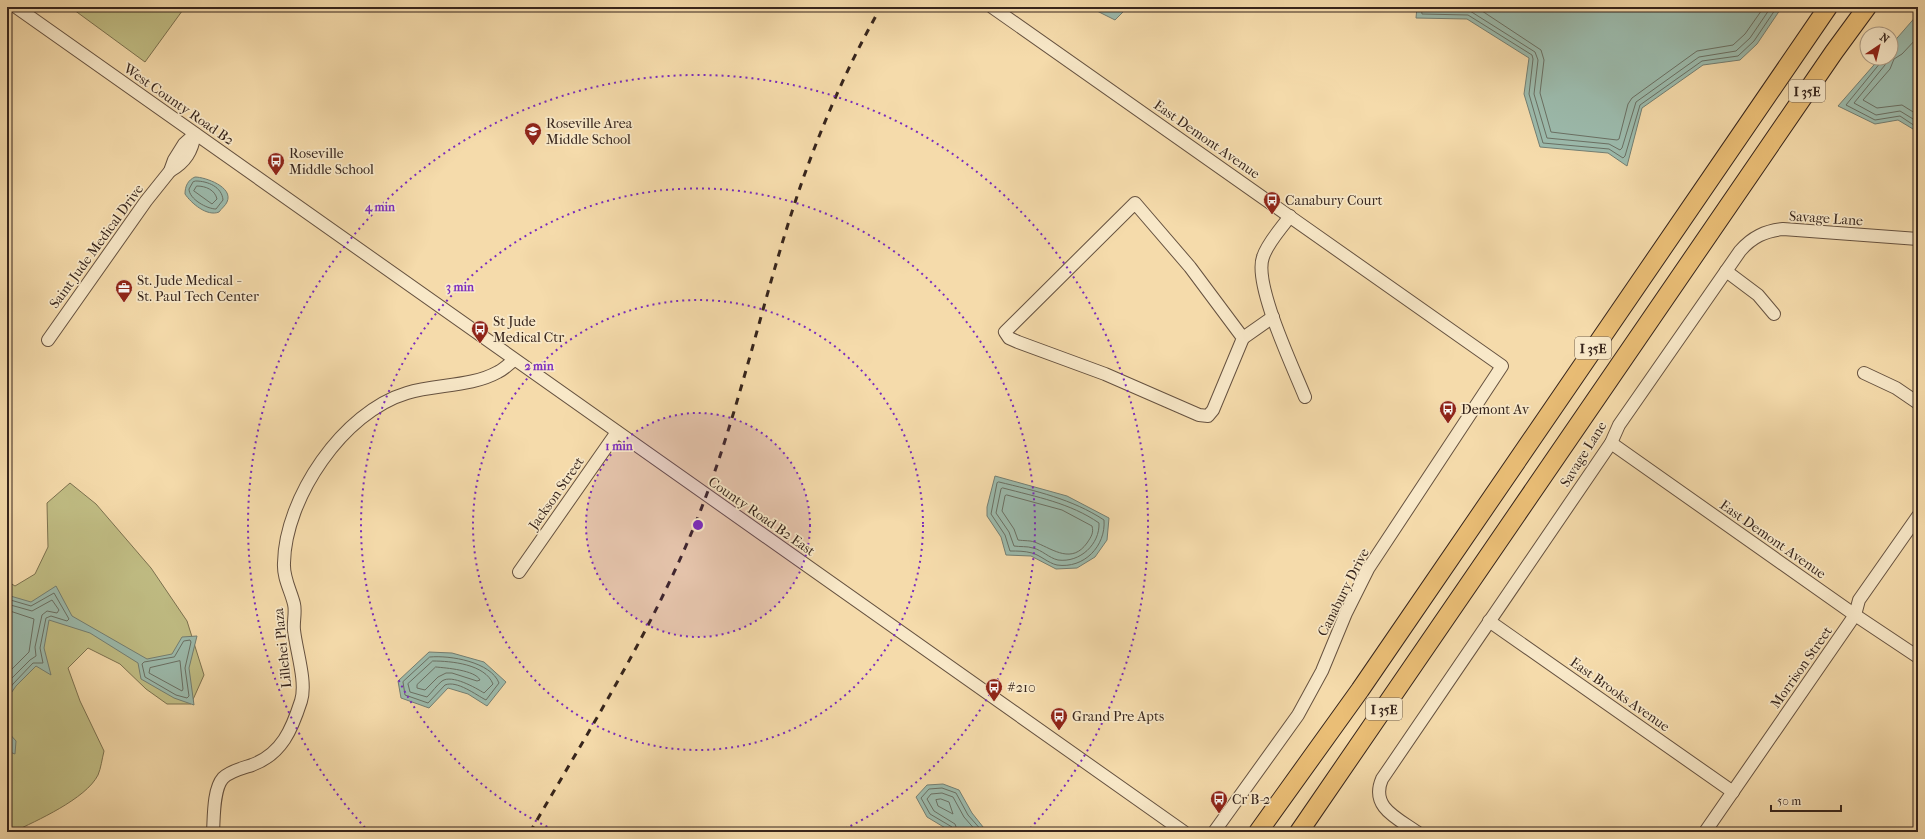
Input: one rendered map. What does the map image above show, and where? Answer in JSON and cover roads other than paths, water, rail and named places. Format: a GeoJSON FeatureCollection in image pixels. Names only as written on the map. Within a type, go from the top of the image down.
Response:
{"type":"FeatureCollection","features":[{"type":"Feature","properties":{"kind":"highway"},"geometry":{"type":"LineString","coordinates":[[1795,53],[1820,7]]}},
{"type":"Feature","properties":{"kind":"highway","name":"I 35E"},"geometry":{"type":"LineString","coordinates":[[1258,830],[1360,690],[1795,53],[1828,7]]}},
{"type":"Feature","properties":{"kind":"highway","name":"I 35E"},"geometry":{"type":"LineString","coordinates":[[1302,828],[1834,52],[1867,7]]}},
{"type":"Feature","properties":{"kind":"highway"},"geometry":{"type":"LineString","coordinates":[[1834,52],[1880,7]]}},
{"type":"Feature","properties":{"kind":"street","name":"West County Road B2"},"geometry":{"type":"LineString","coordinates":[[16,7],[324,225]]}},
{"type":"Feature","properties":{"kind":"street","name":"East Demont Avenue"},"geometry":{"type":"LineString","coordinates":[[992,7],[1502,366]]}},
{"type":"Feature","properties":{"kind":"street","name":"Saint Jude Medical Drive"},"geometry":{"type":"LineString","coordinates":[[48,340],[146,201],[170,171],[174,160],[184,144],[195,134]]}},
{"type":"Feature","properties":{"kind":"street"},"geometry":{"type":"LineString","coordinates":[[1243,338],[1190,267],[1135,203],[1005,332],[1009,338],[1018,342],[1105,374],[1199,415],[1208,416],[1213,410],[1243,338],[1273,317]]}},
{"type":"Feature","properties":{"kind":"street"},"geometry":{"type":"LineString","coordinates":[[1290,216],[1262,258],[1262,276],[1273,317],[1305,397]]}},
{"type":"Feature","properties":{"kind":"street","name":"County Road B2 East"},"geometry":{"type":"LineString","coordinates":[[324,225],[1184,832]]}},
{"type":"Feature","properties":{"kind":"street","name":"Savage Lane"},"geometry":{"type":"LineString","coordinates":[[1417,832],[1384,808],[1378,797],[1378,789],[1382,779],[1611,444],[1619,425],[1748,241],[1774,230],[1783,229],[1918,239]]}},
{"type":"Feature","properties":{"kind":"street"},"geometry":{"type":"LineString","coordinates":[[1726,271],[1758,295],[1774,314]]}},
{"type":"Feature","properties":{"kind":"street","name":"Lillehei Plaza"},"geometry":{"type":"LineString","coordinates":[[213,832],[216,795],[222,778],[231,773],[259,763],[280,747],[287,737],[302,699],[301,665],[294,629],[294,606],[283,569],[284,555],[294,518],[304,491],[316,467],[347,432],[387,402],[407,393],[482,378],[498,372],[514,360]]}},
{"type":"Feature","properties":{"kind":"street","name":"Canabury Drive"},"geometry":{"type":"LineString","coordinates":[[1214,832],[1298,715],[1322,671],[1346,613],[1368,569],[1502,366]]}},
{"type":"Feature","properties":{"kind":"street"},"geometry":{"type":"LineString","coordinates":[[1864,373],[1896,388],[1918,402]]}},
{"type":"Feature","properties":{"kind":"street","name":"Jackson Street"},"geometry":{"type":"LineString","coordinates":[[519,572],[617,432]]}},
{"type":"Feature","properties":{"kind":"street","name":"East Demont Avenue"},"geometry":{"type":"LineString","coordinates":[[1611,444],[1918,658]]}},
{"type":"Feature","properties":{"kind":"street","name":"Morrison Street"},"geometry":{"type":"LineString","coordinates":[[1705,832],[1855,615],[1859,600],[1918,516]]}},
{"type":"Feature","properties":{"kind":"street","name":"East Brooks Avenue"},"geometry":{"type":"LineString","coordinates":[[1489,621],[1733,792]]}},
{"type":"Feature","properties":{"kind":"water"},"geometry":{"type":"Polygon","coordinates":[[[1097,7],[1128,7],[1115,20],[1095,10],[1097,7]]]}},
{"type":"Feature","properties":{"kind":"water"},"geometry":{"type":"Polygon","coordinates":[[[1417,7],[1782,7],[1757,44],[1740,60],[1703,65],[1642,108],[1627,166],[1608,153],[1540,147],[1524,94],[1529,58],[1467,19],[1416,18],[1417,7]]]}},
{"type":"Feature","properties":{"kind":"water"},"geometry":{"type":"Polygon","coordinates":[[[1918,14],[1918,132],[1898,120],[1875,124],[1838,106],[1873,66],[1899,66],[1899,36],[1918,14]]]}},
{"type":"Feature","properties":{"kind":"water"},"geometry":{"type":"Polygon","coordinates":[[[195,177],[200,177],[223,187],[228,197],[226,204],[219,212],[209,213],[205,211],[195,205],[185,194],[187,184],[195,177]]]}},
{"type":"Feature","properties":{"kind":"water"},"geometry":{"type":"Polygon","coordinates":[[[995,476],[1067,496],[1109,518],[1107,540],[1095,557],[1077,568],[1056,569],[1031,556],[1006,555],[1001,537],[987,516],[987,507],[995,476]]]}},
{"type":"Feature","properties":{"kind":"water"},"geometry":{"type":"Polygon","coordinates":[[[56,586],[72,616],[147,659],[172,654],[182,637],[197,636],[189,668],[194,705],[174,698],[141,679],[138,663],[90,633],[49,620],[44,648],[51,675],[36,666],[16,686],[7,699],[7,595],[31,602],[56,586]]]}},
{"type":"Feature","properties":{"kind":"water"},"geometry":{"type":"Polygon","coordinates":[[[429,652],[452,653],[484,662],[506,682],[487,706],[468,694],[448,688],[429,708],[401,698],[398,681],[429,652]]]}},
{"type":"Feature","properties":{"kind":"water"},"geometry":{"type":"Polygon","coordinates":[[[7,731],[16,741],[15,754],[7,751],[7,731]]]}},
{"type":"Feature","properties":{"kind":"water"},"geometry":{"type":"Polygon","coordinates":[[[943,784],[959,790],[972,813],[987,832],[952,832],[927,817],[916,797],[927,785],[943,784]]]}},
{"type":"Feature","properties":{"kind":"railway"},"geometry":{"type":"LineString","coordinates":[[530,832],[627,664],[672,577],[691,533],[709,488],[722,449],[746,371],[779,253],[804,176],[839,90],[881,7]]}},
{"type":"Feature","properties":{"kind":"place","name":"Roseville Area Middle School"},"geometry":{"type":"Point","coordinates":[533,146]}},
{"type":"Feature","properties":{"kind":"place","name":"Roseville Middle School"},"geometry":{"type":"Point","coordinates":[276,176]}},
{"type":"Feature","properties":{"kind":"place","name":"Canabury Court"},"geometry":{"type":"Point","coordinates":[1272,215]}},
{"type":"Feature","properties":{"kind":"place","name":"St. Jude Medical - St. Paul Tech Center"},"geometry":{"type":"Point","coordinates":[124,303]}},
{"type":"Feature","properties":{"kind":"place","name":"St Jude Medical Ctr"},"geometry":{"type":"Point","coordinates":[480,344]}},
{"type":"Feature","properties":{"kind":"place","name":"Demont Av"},"geometry":{"type":"Point","coordinates":[1448,424]}},
{"type":"Feature","properties":{"kind":"place","name":"#210"},"geometry":{"type":"Point","coordinates":[994,702]}},
{"type":"Feature","properties":{"kind":"place","name":"Grand Pre Apts"},"geometry":{"type":"Point","coordinates":[1059,731]}},
{"type":"Feature","properties":{"kind":"place","name":"Cr B-2"},"geometry":{"type":"Point","coordinates":[1219,814]}}]}
